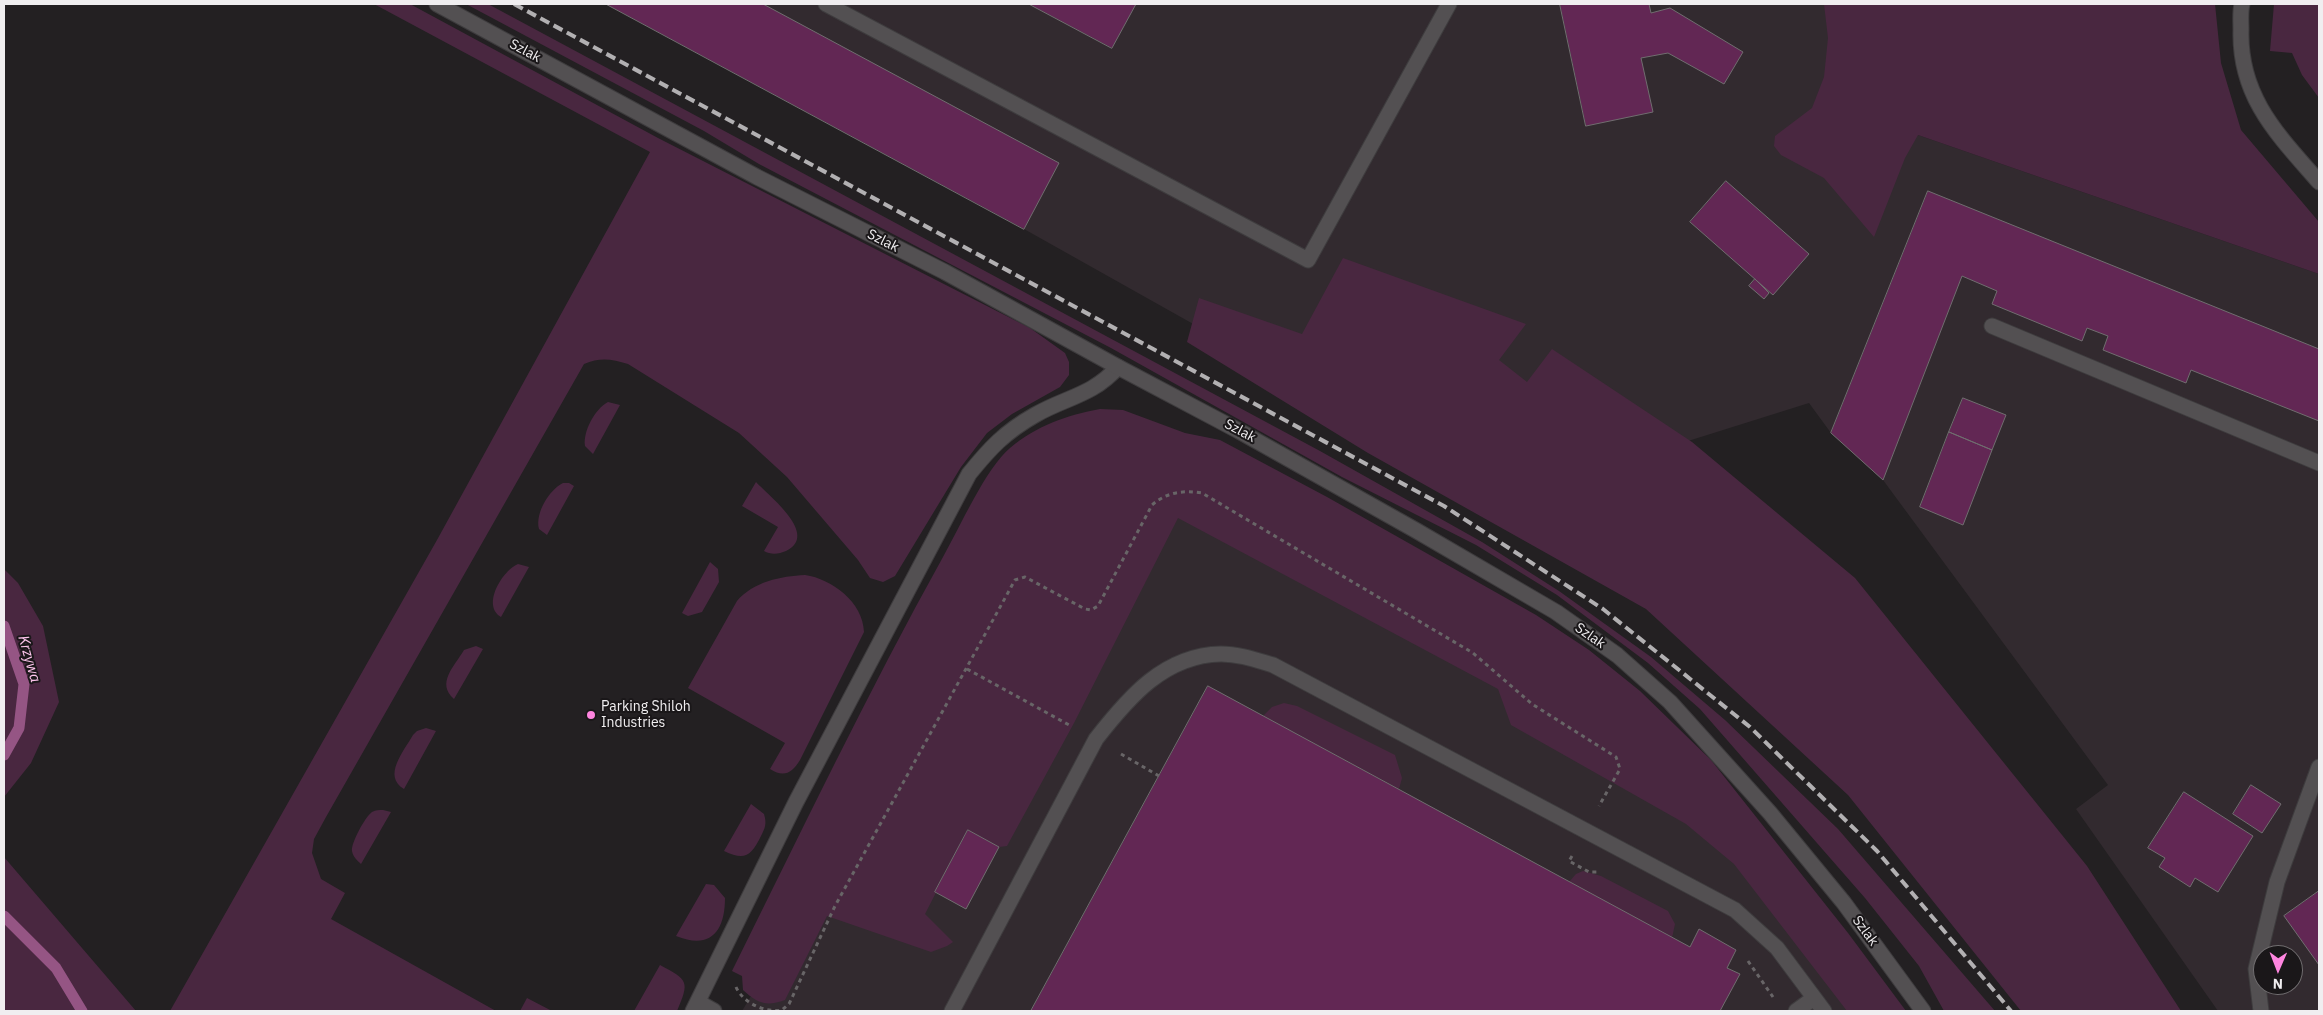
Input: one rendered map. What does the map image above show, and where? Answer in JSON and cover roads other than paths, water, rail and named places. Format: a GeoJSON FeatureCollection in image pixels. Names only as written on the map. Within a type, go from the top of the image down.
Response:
{"type":"FeatureCollection","features":[{"type":"Feature","properties":{"kind":"street","name":"Szlak"},"geometry":{"type":"LineString","coordinates":[[437,4],[757,177],[945,272],[1118,367],[1239,430],[1418,531],[1556,612],[1617,654],[1670,702],[1770,813],[1844,903],[1923,1011]]}},
{"type":"Feature","properties":{"kind":"street"},"geometry":{"type":"LineString","coordinates":[[826,4],[1308,260],[1449,4]]}},
{"type":"Feature","properties":{"kind":"street"},"geometry":{"type":"LineString","coordinates":[[2242,4],[2240,53],[2252,96],[2284,142],[2319,182]]}},
{"type":"Feature","properties":{"kind":"street"},"geometry":{"type":"LineString","coordinates":[[1992,326],[2319,463]]}},
{"type":"Feature","properties":{"kind":"street"},"geometry":{"type":"LineString","coordinates":[[714,1011],[695,1007],[796,802],[969,474],[993,444],[1012,430],[1036,415],[1093,390],[1118,367]]}},
{"type":"Feature","properties":{"kind":"street"},"geometry":{"type":"LineString","coordinates":[[952,1011],[1096,739],[1116,713],[1153,677],[1176,663],[1198,656],[1221,654],[1243,656],[1273,666],[1736,910],[1777,948],[1824,1011]]}},
{"type":"Feature","properties":{"kind":"street"},"geometry":{"type":"LineString","coordinates":[[2261,1011],[2256,969],[2278,882],[2319,767]]}},
{"type":"Feature","properties":{"kind":"street"},"geometry":{"type":"LineString","coordinates":[[1796,1011],[1814,998]]}},
{"type":"Feature","properties":{"kind":"waterway","name":"Krzywa"},"geometry":{"type":"LineString","coordinates":[[4,626],[24,684],[19,728],[4,755]]}},
{"type":"Feature","properties":{"kind":"waterway","name":"Krzywa"},"geometry":{"type":"LineString","coordinates":[[4,916],[56,968],[82,1011]]}},
{"type":"Feature","properties":{"kind":"railway"},"geometry":{"type":"LineString","coordinates":[[514,4],[1444,506],[1603,609],[1750,727],[1877,851],[2011,1011]]}},
{"type":"Feature","properties":{"kind":"place","name":"Parking Shiloh Industries"},"geometry":{"type":"Point","coordinates":[591,715]}}]}
